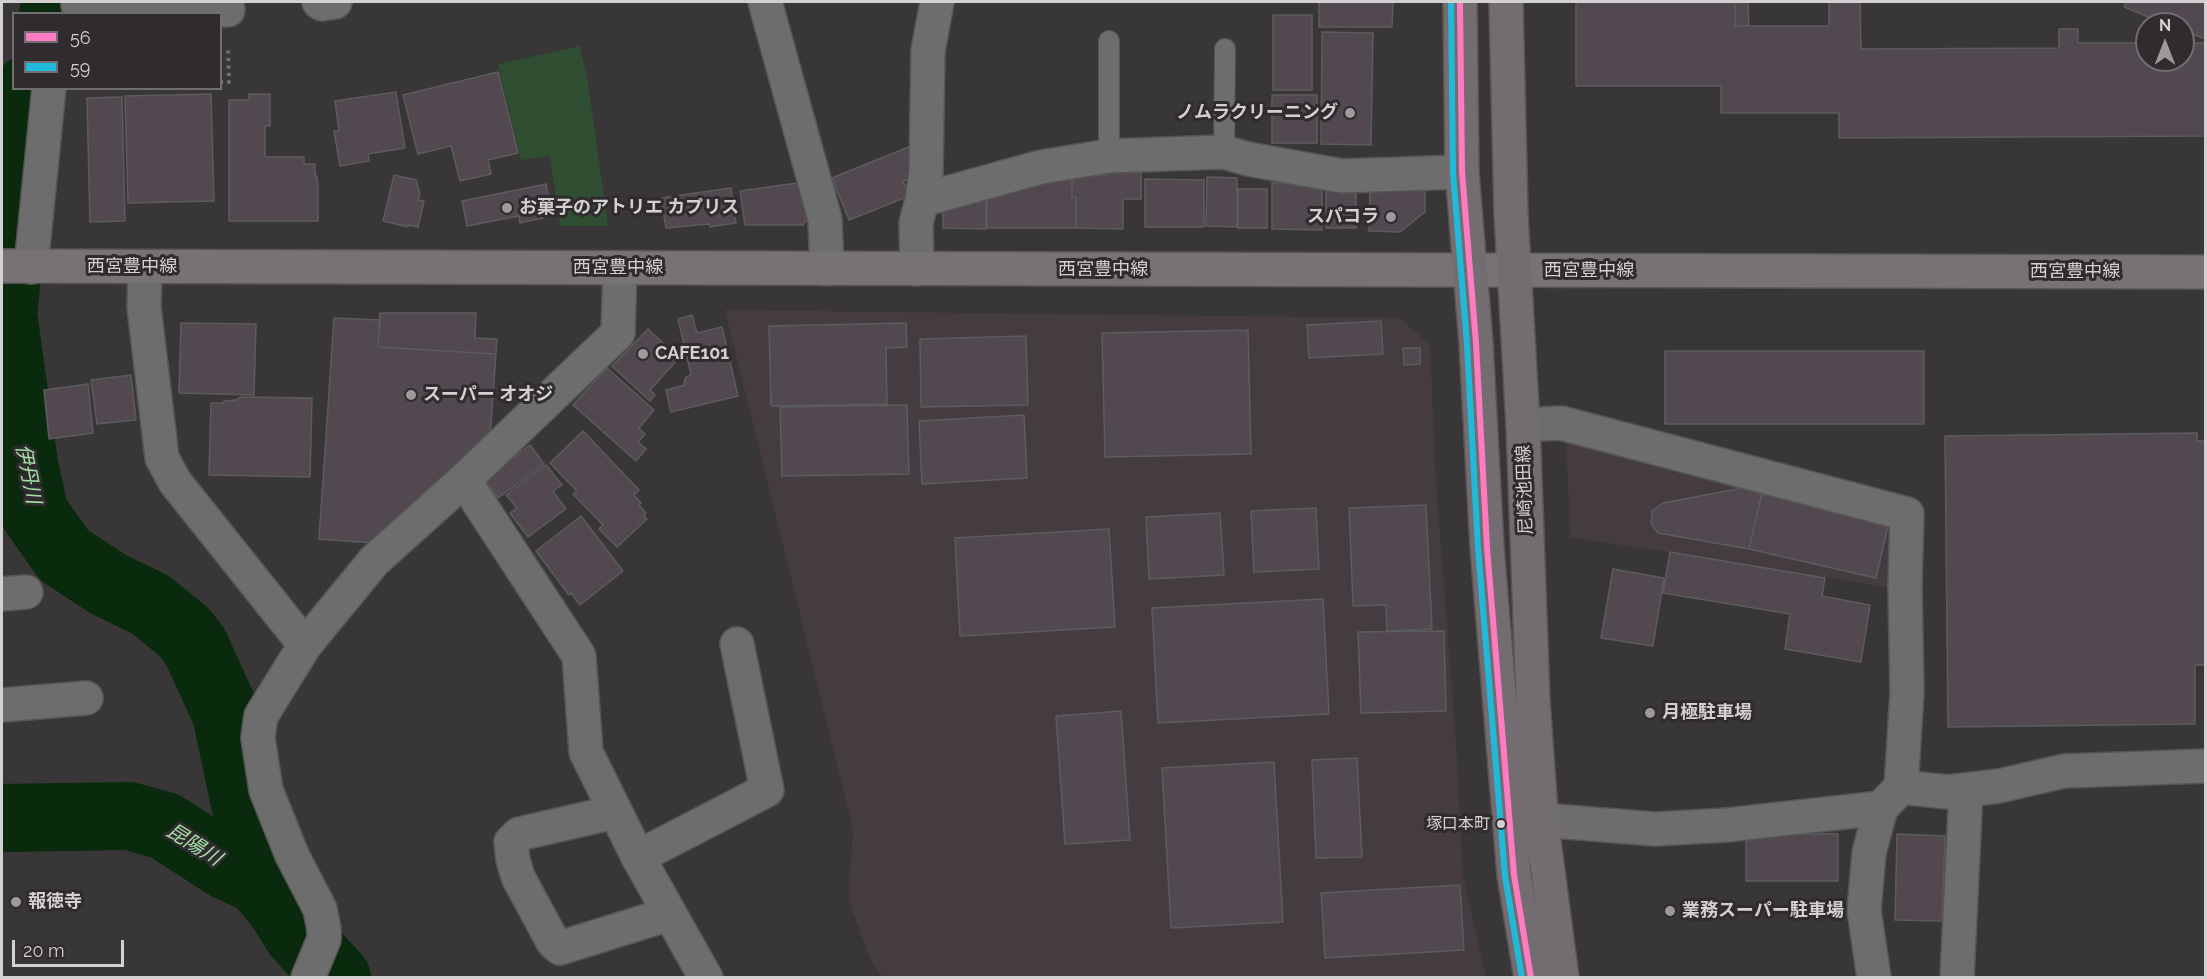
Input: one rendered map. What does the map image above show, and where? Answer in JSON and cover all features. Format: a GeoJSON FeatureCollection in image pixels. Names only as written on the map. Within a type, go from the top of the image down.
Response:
{"type":"FeatureCollection","features":[{"type":"Feature","properties":{"kind":"main road"},"geometry":{"type":"LineString","coordinates":[[1460,2],[1462,172],[1476,343],[1486,548],[1513,863],[1531,978]]}},
{"type":"Feature","properties":{"kind":"main road","name":"尼崎池田線"},"geometry":{"type":"LineString","coordinates":[[1506,2],[1528,606],[1541,820],[1562,978]]}},
{"type":"Feature","properties":{"kind":"main road","name":"西宮豊中線"},"geometry":{"type":"LineString","coordinates":[[18,267],[2205,272]]}},
{"type":"Feature","properties":{"kind":"street"},"geometry":{"type":"LineString","coordinates":[[319,2],[322,4],[335,2]]}},
{"type":"Feature","properties":{"kind":"street"},"geometry":{"type":"LineString","coordinates":[[765,2],[825,219],[827,269]]}},
{"type":"Feature","properties":{"kind":"street"},"geometry":{"type":"LineString","coordinates":[[917,269],[916,223],[926,172],[928,51],[937,2]]}},
{"type":"Feature","properties":{"kind":"street"},"geometry":{"type":"LineString","coordinates":[[77,7],[228,10]]}},
{"type":"Feature","properties":{"kind":"street"},"geometry":{"type":"LineString","coordinates":[[18,267],[49,90]]}},
{"type":"Feature","properties":{"kind":"street"},"geometry":{"type":"LineString","coordinates":[[922,200],[1041,167],[1109,156],[1224,152],[1248,159],[1342,176],[1462,172]]}},
{"type":"Feature","properties":{"kind":"street"},"geometry":{"type":"LineString","coordinates":[[145,267],[144,307],[162,458],[175,482],[306,645]]}},
{"type":"Feature","properties":{"kind":"street"},"geometry":{"type":"LineString","coordinates":[[308,978],[324,939],[324,929],[320,909],[292,855],[266,790],[258,738],[261,716],[306,645],[374,561],[464,480],[618,333],[620,268]]}},
{"type":"Feature","properties":{"kind":"street"},"geometry":{"type":"LineString","coordinates":[[1523,425],[1561,423],[1907,514],[1905,585],[1907,693],[1891,798],[1869,853],[1864,910],[1874,978]]}},
{"type":"Feature","properties":{"kind":"street"},"geometry":{"type":"LineString","coordinates":[[464,480],[579,656],[586,752],[638,857],[706,978]]}},
{"type":"Feature","properties":{"kind":"street"},"geometry":{"type":"LineString","coordinates":[[638,857],[767,790],[737,644]]}},
{"type":"Feature","properties":{"kind":"street"},"geometry":{"type":"LineString","coordinates":[[2,705],[86,698]]}},
{"type":"Feature","properties":{"kind":"street"},"geometry":{"type":"LineString","coordinates":[[1541,820],[1655,829],[1727,825],[1891,798],[2000,786],[2064,771],[2205,766]]}},
{"type":"Feature","properties":{"kind":"street"},"geometry":{"type":"LineString","coordinates":[[1957,978],[1966,790]]}},
{"type":"Feature","properties":{"kind":"street"},"geometry":{"type":"LineString","coordinates":[[615,812],[519,834],[512,842],[513,860],[518,877],[554,942],[560,948],[669,914]]}},
{"type":"Feature","properties":{"kind":"lane"},"geometry":{"type":"LineString","coordinates":[[1109,41],[1109,156]]}},
{"type":"Feature","properties":{"kind":"lane"},"geometry":{"type":"LineString","coordinates":[[1224,152],[1225,49]]}},
{"type":"Feature","properties":{"kind":"path"},"geometry":{"type":"LineString","coordinates":[[222,82],[229,82]]}},
{"type":"Feature","properties":{"kind":"shaded area"},"geometry":{"type":"Polygon","coordinates":[[[725,310],[1400,318],[1430,345],[1436,481],[1456,742],[1463,875],[1486,977],[882,977],[870,958],[848,899],[853,830],[725,310]]]}},
{"type":"Feature","properties":{"kind":"shaded area"},"geometry":{"type":"Polygon","coordinates":[[[1566,435],[1895,513],[1887,587],[1570,537],[1566,435]]]}},
{"type":"Feature","properties":{"kind":"green space"},"geometry":{"type":"Polygon","coordinates":[[[580,46],[588,83],[608,226],[560,226],[550,156],[521,160],[498,64],[580,46]]]}},
{"type":"Feature","properties":{"kind":"building"},"geometry":{"type":"Polygon","coordinates":[[[1319,2],[1393,2],[1392,27],[1319,27],[1319,2]]]}},
{"type":"Feature","properties":{"kind":"building"},"geometry":{"type":"Polygon","coordinates":[[[1576,2],[1735,2],[1735,26],[1829,26],[1829,2],[1860,2],[1861,49],[2059,48],[2059,29],[2078,29],[2078,43],[2135,43],[2135,72],[2195,72],[2195,43],[2206,43],[2206,136],[1839,138],[1839,113],[1721,113],[1721,86],[1576,86],[1576,2]]]}},
{"type":"Feature","properties":{"kind":"building"},"geometry":{"type":"Polygon","coordinates":[[[1735,2],[1748,2],[1749,26],[1735,26],[1735,2]]]}},
{"type":"Feature","properties":{"kind":"building"},"geometry":{"type":"Polygon","coordinates":[[[2126,2],[2206,2],[2206,39],[2195,35],[2195,12],[2136,12],[2124,7],[2126,2]]]}},
{"type":"Feature","properties":{"kind":"building"},"geometry":{"type":"Polygon","coordinates":[[[1273,15],[1312,15],[1312,90],[1273,90],[1273,15]]]}},
{"type":"Feature","properties":{"kind":"building"},"geometry":{"type":"Polygon","coordinates":[[[1322,32],[1373,33],[1371,145],[1321,144],[1322,32]]]}},
{"type":"Feature","properties":{"kind":"building"},"geometry":{"type":"Polygon","coordinates":[[[498,72],[518,153],[488,160],[491,174],[460,181],[451,146],[418,154],[403,95],[498,72]]]}},
{"type":"Feature","properties":{"kind":"building"},"geometry":{"type":"Polygon","coordinates":[[[396,92],[405,148],[368,154],[369,161],[340,166],[334,131],[339,131],[335,101],[396,92]]]}},
{"type":"Feature","properties":{"kind":"building"},"geometry":{"type":"Polygon","coordinates":[[[211,94],[214,201],[128,203],[125,96],[211,94]]]}},
{"type":"Feature","properties":{"kind":"building"},"geometry":{"type":"Polygon","coordinates":[[[249,94],[270,94],[270,126],[265,126],[265,157],[304,157],[304,164],[315,164],[318,221],[229,221],[229,100],[249,100],[249,94]]]}},
{"type":"Feature","properties":{"kind":"building"},"geometry":{"type":"Polygon","coordinates":[[[1272,95],[1317,95],[1317,143],[1272,143],[1272,95]]]}},
{"type":"Feature","properties":{"kind":"building"},"geometry":{"type":"Polygon","coordinates":[[[122,97],[125,221],[90,222],[87,98],[122,97]]]}},
{"type":"Feature","properties":{"kind":"building"},"geometry":{"type":"Polygon","coordinates":[[[911,146],[915,177],[903,181],[909,196],[849,220],[832,178],[911,146]]]}},
{"type":"Feature","properties":{"kind":"building"},"geometry":{"type":"Polygon","coordinates":[[[1107,172],[1141,173],[1141,199],[1123,199],[1123,229],[1076,228],[1076,197],[1072,197],[1072,174],[1107,175],[1107,172]]]}},
{"type":"Feature","properties":{"kind":"building"},"geometry":{"type":"Polygon","coordinates":[[[1072,174],[1072,197],[1076,197],[1076,228],[987,228],[987,195],[1072,174]]]}},
{"type":"Feature","properties":{"kind":"building"},"geometry":{"type":"Polygon","coordinates":[[[394,175],[416,180],[420,194],[418,200],[424,201],[418,227],[383,221],[394,175]]]}},
{"type":"Feature","properties":{"kind":"building"},"geometry":{"type":"Polygon","coordinates":[[[1207,177],[1237,178],[1237,227],[1206,226],[1207,177]]]}},
{"type":"Feature","properties":{"kind":"building"},"geometry":{"type":"Polygon","coordinates":[[[1145,179],[1204,180],[1204,227],[1145,227],[1145,179]]]}},
{"type":"Feature","properties":{"kind":"building"},"geometry":{"type":"Polygon","coordinates":[[[804,182],[809,217],[803,225],[745,225],[740,191],[804,182]]]}},
{"type":"Feature","properties":{"kind":"building"},"geometry":{"type":"Polygon","coordinates":[[[1272,183],[1322,183],[1322,230],[1272,229],[1272,183]]]}},
{"type":"Feature","properties":{"kind":"building","name":"お菓子のアトリエ カプリス"},"geometry":{"type":"Polygon","coordinates":[[[546,184],[552,216],[520,223],[519,216],[467,226],[462,201],[546,184]]]}},
{"type":"Feature","properties":{"kind":"building"},"geometry":{"type":"Polygon","coordinates":[[[1326,187],[1356,187],[1356,228],[1326,228],[1326,187]]]}},
{"type":"Feature","properties":{"kind":"building"},"geometry":{"type":"Polygon","coordinates":[[[731,188],[736,223],[710,227],[709,224],[666,228],[661,198],[731,188]]]}},
{"type":"Feature","properties":{"kind":"building"},"geometry":{"type":"Polygon","coordinates":[[[1370,188],[1425,189],[1425,212],[1400,232],[1369,231],[1370,188]]]}},
{"type":"Feature","properties":{"kind":"building"},"geometry":{"type":"Polygon","coordinates":[[[1238,189],[1267,189],[1267,228],[1238,228],[1238,189]]]}},
{"type":"Feature","properties":{"kind":"building"},"geometry":{"type":"Polygon","coordinates":[[[986,196],[986,229],[943,228],[943,212],[986,196]]]}},
{"type":"Feature","properties":{"kind":"building"},"geometry":{"type":"Polygon","coordinates":[[[380,313],[476,313],[475,338],[497,339],[496,354],[378,347],[380,313]]]}},
{"type":"Feature","properties":{"kind":"building"},"geometry":{"type":"Polygon","coordinates":[[[692,315],[697,333],[722,327],[738,396],[671,412],[666,390],[684,385],[685,378],[691,374],[678,319],[692,315]]]}},
{"type":"Feature","properties":{"kind":"building","name":"スーパー オオジ"},"geometry":{"type":"Polygon","coordinates":[[[334,318],[380,320],[378,347],[496,354],[490,436],[372,543],[319,539],[334,318]]]}},
{"type":"Feature","properties":{"kind":"building"},"geometry":{"type":"Polygon","coordinates":[[[1381,321],[1383,354],[1309,358],[1307,325],[1381,321]]]}},
{"type":"Feature","properties":{"kind":"building"},"geometry":{"type":"Polygon","coordinates":[[[181,323],[256,324],[254,395],[179,393],[181,323]]]}},
{"type":"Feature","properties":{"kind":"building"},"geometry":{"type":"Polygon","coordinates":[[[906,323],[907,347],[886,348],[887,404],[771,406],[769,326],[906,323]]]}},
{"type":"Feature","properties":{"kind":"building"},"geometry":{"type":"Polygon","coordinates":[[[648,329],[679,358],[650,390],[655,395],[650,401],[612,366],[648,329]]]}},
{"type":"Feature","properties":{"kind":"building"},"geometry":{"type":"Polygon","coordinates":[[[1248,330],[1251,454],[1105,457],[1102,333],[1248,330]]]}},
{"type":"Feature","properties":{"kind":"building"},"geometry":{"type":"Polygon","coordinates":[[[1026,336],[1028,405],[921,407],[920,339],[1026,336]]]}},
{"type":"Feature","properties":{"kind":"building"},"geometry":{"type":"Polygon","coordinates":[[[1403,348],[1420,348],[1420,364],[1404,365],[1403,348]]]}},
{"type":"Feature","properties":{"kind":"building"},"geometry":{"type":"Polygon","coordinates":[[[1665,351],[1924,351],[1924,424],[1665,424],[1665,351]]]}},
{"type":"Feature","properties":{"kind":"building"},"geometry":{"type":"Polygon","coordinates":[[[607,368],[654,410],[639,428],[645,434],[638,442],[646,449],[636,461],[573,405],[607,368]]]}},
{"type":"Feature","properties":{"kind":"building"},"geometry":{"type":"Polygon","coordinates":[[[131,375],[136,420],[97,424],[91,380],[131,375]]]}},
{"type":"Feature","properties":{"kind":"building"},"geometry":{"type":"Polygon","coordinates":[[[88,384],[93,433],[49,439],[44,390],[88,384]]]}},
{"type":"Feature","properties":{"kind":"building"},"geometry":{"type":"Polygon","coordinates":[[[241,397],[312,398],[310,477],[209,475],[211,403],[224,403],[224,401],[241,397]]]}},
{"type":"Feature","properties":{"kind":"building"},"geometry":{"type":"Polygon","coordinates":[[[907,405],[909,474],[782,476],[780,407],[907,405]]]}},
{"type":"Feature","properties":{"kind":"building"},"geometry":{"type":"Polygon","coordinates":[[[1024,415],[1027,478],[922,484],[919,421],[1024,415]]]}},
{"type":"Feature","properties":{"kind":"building"},"geometry":{"type":"Polygon","coordinates":[[[583,431],[639,490],[634,495],[646,513],[644,516],[647,519],[617,547],[599,529],[603,525],[573,494],[577,491],[550,463],[583,431]]]}},
{"type":"Feature","properties":{"kind":"building"},"geometry":{"type":"Polygon","coordinates":[[[2197,433],[2197,441],[2206,441],[2206,665],[2195,665],[2195,724],[1948,727],[1945,436],[2197,433]]]}},
{"type":"Feature","properties":{"kind":"building"},"geometry":{"type":"Polygon","coordinates":[[[530,445],[544,464],[498,498],[484,479],[530,445]]]}},
{"type":"Feature","properties":{"kind":"building"},"geometry":{"type":"Polygon","coordinates":[[[546,465],[562,485],[553,491],[566,509],[528,537],[510,513],[517,508],[506,495],[546,465]]]}},
{"type":"Feature","properties":{"kind":"building"},"geometry":{"type":"Polygon","coordinates":[[[1764,484],[1891,513],[1876,578],[1749,549],[1764,484]]]}},
{"type":"Feature","properties":{"kind":"building"},"geometry":{"type":"Polygon","coordinates":[[[1764,484],[1749,549],[1658,533],[1651,523],[1652,511],[1663,503],[1764,484]]]}},
{"type":"Feature","properties":{"kind":"building"},"geometry":{"type":"Polygon","coordinates":[[[1426,505],[1432,629],[1387,631],[1386,605],[1353,606],[1349,508],[1426,505]]]}},
{"type":"Feature","properties":{"kind":"building"},"geometry":{"type":"Polygon","coordinates":[[[1316,508],[1319,569],[1254,572],[1251,511],[1316,508]]]}},
{"type":"Feature","properties":{"kind":"building"},"geometry":{"type":"Polygon","coordinates":[[[1220,513],[1224,575],[1149,579],[1146,517],[1220,513]]]}},
{"type":"Feature","properties":{"kind":"building"},"geometry":{"type":"Polygon","coordinates":[[[581,516],[623,571],[580,605],[571,593],[569,595],[536,551],[581,516]]]}},
{"type":"Feature","properties":{"kind":"building"},"geometry":{"type":"Polygon","coordinates":[[[1109,529],[1115,627],[960,636],[955,538],[1109,529]]]}},
{"type":"Feature","properties":{"kind":"building"},"geometry":{"type":"Polygon","coordinates":[[[1670,552],[1825,578],[1822,596],[1870,605],[1861,662],[1785,649],[1790,614],[1663,593],[1670,552]]]}},
{"type":"Feature","properties":{"kind":"building"},"geometry":{"type":"Polygon","coordinates":[[[1613,569],[1664,578],[1653,646],[1601,638],[1613,569]]]}},
{"type":"Feature","properties":{"kind":"building"},"geometry":{"type":"Polygon","coordinates":[[[1323,599],[1329,714],[1158,723],[1152,608],[1323,599]]]}},
{"type":"Feature","properties":{"kind":"building"},"geometry":{"type":"Polygon","coordinates":[[[1444,631],[1446,711],[1361,713],[1358,632],[1444,631]]]}},
{"type":"Feature","properties":{"kind":"building"},"geometry":{"type":"Polygon","coordinates":[[[1121,711],[1130,840],[1065,844],[1056,716],[1121,711]]]}},
{"type":"Feature","properties":{"kind":"building"},"geometry":{"type":"Polygon","coordinates":[[[1357,758],[1362,857],[1316,858],[1312,760],[1357,758]]]}},
{"type":"Feature","properties":{"kind":"building"},"geometry":{"type":"Polygon","coordinates":[[[1274,762],[1283,922],[1171,928],[1162,768],[1274,762]]]}},
{"type":"Feature","properties":{"kind":"building"},"geometry":{"type":"Polygon","coordinates":[[[1746,834],[1838,834],[1838,881],[1746,881],[1746,834]]]}},
{"type":"Feature","properties":{"kind":"building"},"geometry":{"type":"Polygon","coordinates":[[[1897,834],[1945,836],[1942,921],[1895,920],[1897,834]]]}},
{"type":"Feature","properties":{"kind":"building"},"geometry":{"type":"Polygon","coordinates":[[[1460,885],[1464,950],[1325,958],[1321,893],[1460,885]]]}},
{"type":"Feature","properties":{"kind":"waterway","name":"伊丹川"},"geometry":{"type":"LineString","coordinates":[[54,12],[57,2]]}},
{"type":"Feature","properties":{"kind":"waterway","name":"伊丹川"},"geometry":{"type":"LineString","coordinates":[[29,90],[3,314],[25,470],[35,514],[64,555],[108,584],[151,605],[184,632],[195,646],[226,714],[258,865],[259,881]]}},
{"type":"Feature","properties":{"kind":"waterway","name":"昆陽川"},"geometry":{"type":"LineString","coordinates":[[2,818],[129,816],[165,826],[227,866],[259,881],[281,908],[297,934],[337,978]]}},
{"type":"Feature","properties":{"kind":"transit line","name":"59"},"geometry":{"type":"LineString","coordinates":[[1451,2],[1453,173],[1467,344],[1478,548],[1505,876],[1522,978]]}},
{"type":"Feature","properties":{"kind":"transit line","name":"56"},"geometry":{"type":"LineString","coordinates":[[1460,2],[1462,172],[1476,343],[1487,547],[1514,875],[1531,978]]}},
{"type":"Feature","properties":{"kind":"place","name":"ノムラクリーニング"},"geometry":{"type":"Point","coordinates":[1350,113]}},
{"type":"Feature","properties":{"kind":"place","name":"お菓子のアトリエ カプリス"},"geometry":{"type":"Point","coordinates":[507,208]}},
{"type":"Feature","properties":{"kind":"place","name":"スパコラ"},"geometry":{"type":"Point","coordinates":[1391,217]}},
{"type":"Feature","properties":{"kind":"place","name":"CAFE101"},"geometry":{"type":"Point","coordinates":[643,354]}},
{"type":"Feature","properties":{"kind":"place","name":"スーパー オオジ"},"geometry":{"type":"Point","coordinates":[411,395]}},
{"type":"Feature","properties":{"kind":"place","name":"月極駐車場"},"geometry":{"type":"Point","coordinates":[1650,713]}},
{"type":"Feature","properties":{"kind":"place","name":"塚口本町"},"geometry":{"type":"Point","coordinates":[1501,824]}},
{"type":"Feature","properties":{"kind":"place","name":"報徳寺"},"geometry":{"type":"Point","coordinates":[16,902]}},
{"type":"Feature","properties":{"kind":"place","name":"業務スーパー駐車場"},"geometry":{"type":"Point","coordinates":[1670,911]}}]}
